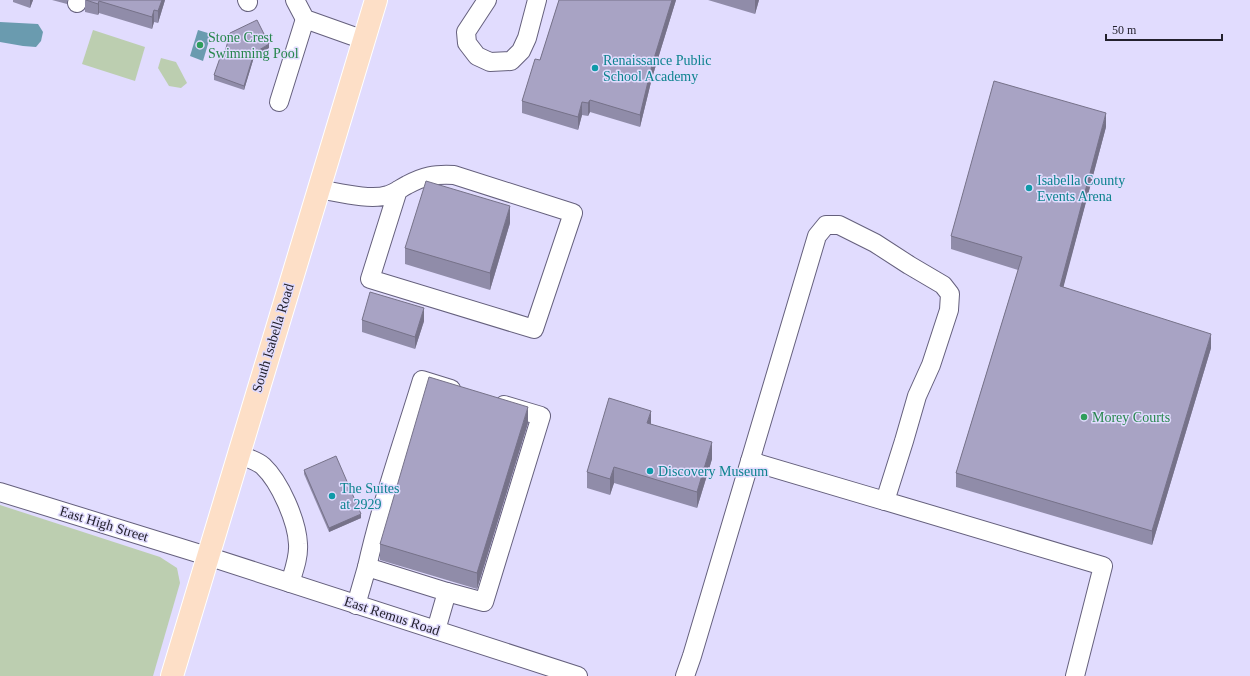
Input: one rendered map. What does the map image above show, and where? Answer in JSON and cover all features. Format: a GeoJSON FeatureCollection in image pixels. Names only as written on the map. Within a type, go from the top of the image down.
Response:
{"type":"FeatureCollection","features":[{"type":"Feature","properties":{"kind":"main road","name":"South Isabella Road"},"geometry":{"type":"LineString","coordinates":[[172,676],[376,0]]}},
{"type":"Feature","properties":{"kind":"street"},"geometry":{"type":"LineString","coordinates":[[295,0],[305,19],[364,40]]}},
{"type":"Feature","properties":{"kind":"street"},"geometry":{"type":"LineString","coordinates":[[487,0],[466,32],[467,43],[477,56],[490,62],[511,61],[520,51],[527,38],[537,0]]}},
{"type":"Feature","properties":{"kind":"street"},"geometry":{"type":"LineString","coordinates":[[279,102],[305,19]]}},
{"type":"Feature","properties":{"kind":"street"},"geometry":{"type":"LineString","coordinates":[[318,189],[374,198],[389,195],[398,190],[425,176],[437,174],[454,175],[573,213],[534,329],[370,279],[398,190]]}},
{"type":"Feature","properties":{"kind":"street"},"geometry":{"type":"LineString","coordinates":[[685,676],[817,236],[826,225],[839,225],[875,243],[943,285],[950,294],[949,310],[931,365],[917,396],[884,501]]}},
{"type":"Feature","properties":{"kind":"street"},"geometry":{"type":"LineString","coordinates":[[356,605],[371,548],[422,380],[467,393]]}},
{"type":"Feature","properties":{"kind":"street"},"geometry":{"type":"LineString","coordinates":[[367,567],[484,602],[541,416],[489,400]]}},
{"type":"Feature","properties":{"kind":"street"},"geometry":{"type":"LineString","coordinates":[[238,454],[263,466],[278,484],[296,526],[299,544],[297,560],[290,583]]}},
{"type":"Feature","properties":{"kind":"street"},"geometry":{"type":"LineString","coordinates":[[750,460],[1103,566],[1075,676]]}},
{"type":"Feature","properties":{"kind":"street","name":"East High Street"},"geometry":{"type":"LineString","coordinates":[[0,492],[207,556]]}},
{"type":"Feature","properties":{"kind":"street","name":"East Remus Road"},"geometry":{"type":"LineString","coordinates":[[207,556],[578,676]]}},
{"type":"Feature","properties":{"kind":"street"},"geometry":{"type":"LineString","coordinates":[[436,630],[447,592]]}},
{"type":"Feature","properties":{"kind":"green space"},"geometry":{"type":"Polygon","coordinates":[[[93,30],[145,47],[135,81],[82,64],[93,30]]]}},
{"type":"Feature","properties":{"kind":"green space"},"geometry":{"type":"Polygon","coordinates":[[[161,58],[176,62],[187,83],[181,88],[169,86],[158,68],[161,58]]]}},
{"type":"Feature","properties":{"kind":"green space"},"geometry":{"type":"Polygon","coordinates":[[[0,505],[160,557],[177,568],[180,583],[153,676],[0,676],[0,505]]]}},
{"type":"Feature","properties":{"kind":"water"},"geometry":{"type":"Polygon","coordinates":[[[0,22],[38,24],[43,32],[41,41],[36,47],[0,42],[0,22]]]}},
{"type":"Feature","properties":{"kind":"water","name":"Stone Crest Swimming Pool"},"geometry":{"type":"Polygon","coordinates":[[[198,30],[211,34],[203,61],[190,56],[198,30]]]}},
{"type":"Feature","properties":{"kind":"building"},"geometry":{"type":"Polygon","coordinates":[[[86,0],[162,0],[158,11],[154,10],[152,17],[99,1],[98,4],[86,0]]]}},
{"type":"Feature","properties":{"kind":"building","name":"Renaissance Public School Academy"},"geometry":{"type":"Polygon","coordinates":[[[559,0],[672,0],[652,65],[640,115],[590,100],[588,103],[582,102],[578,117],[522,101],[535,59],[540,60],[559,0]]]}},
{"type":"Feature","properties":{"kind":"building"},"geometry":{"type":"Polygon","coordinates":[[[257,20],[269,44],[254,53],[244,86],[214,75],[221,55],[224,56],[230,33],[257,20]]]}},
{"type":"Feature","properties":{"kind":"building","name":"Morey Courts"},"geometry":{"type":"Polygon","coordinates":[[[994,81],[1106,113],[1060,286],[1211,334],[1152,531],[956,473],[1022,257],[951,236],[994,81]]]}},
{"type":"Feature","properties":{"kind":"building"},"geometry":{"type":"Polygon","coordinates":[[[426,181],[510,206],[490,273],[405,248],[426,181]]]}},
{"type":"Feature","properties":{"kind":"building"},"geometry":{"type":"Polygon","coordinates":[[[370,292],[424,308],[415,337],[362,320],[370,292]]]}},
{"type":"Feature","properties":{"kind":"building"},"geometry":{"type":"Polygon","coordinates":[[[429,377],[528,407],[477,573],[380,544],[429,377]]]}},
{"type":"Feature","properties":{"kind":"building","name":"Discovery Museum"},"geometry":{"type":"Polygon","coordinates":[[[609,398],[651,411],[647,423],[712,442],[697,492],[614,467],[610,479],[587,472],[609,398]]]}},
{"type":"Feature","properties":{"kind":"building","name":"The Suites at 2929"},"geometry":{"type":"Polygon","coordinates":[[[336,456],[361,514],[329,528],[304,470],[336,456]]]}},
{"type":"Feature","properties":{"kind":"place","name":"Stone Crest Swimming Pool"},"geometry":{"type":"Point","coordinates":[200,45]}},
{"type":"Feature","properties":{"kind":"place","name":"Renaissance Public School Academy"},"geometry":{"type":"Point","coordinates":[595,68]}},
{"type":"Feature","properties":{"kind":"place","name":"Isabella County Events Arena"},"geometry":{"type":"Point","coordinates":[1029,188]}},
{"type":"Feature","properties":{"kind":"place","name":"Morey Courts"},"geometry":{"type":"Point","coordinates":[1084,417]}},
{"type":"Feature","properties":{"kind":"place","name":"Discovery Museum"},"geometry":{"type":"Point","coordinates":[650,471]}},
{"type":"Feature","properties":{"kind":"place","name":"The Suites at 2929"},"geometry":{"type":"Point","coordinates":[332,496]}}]}
